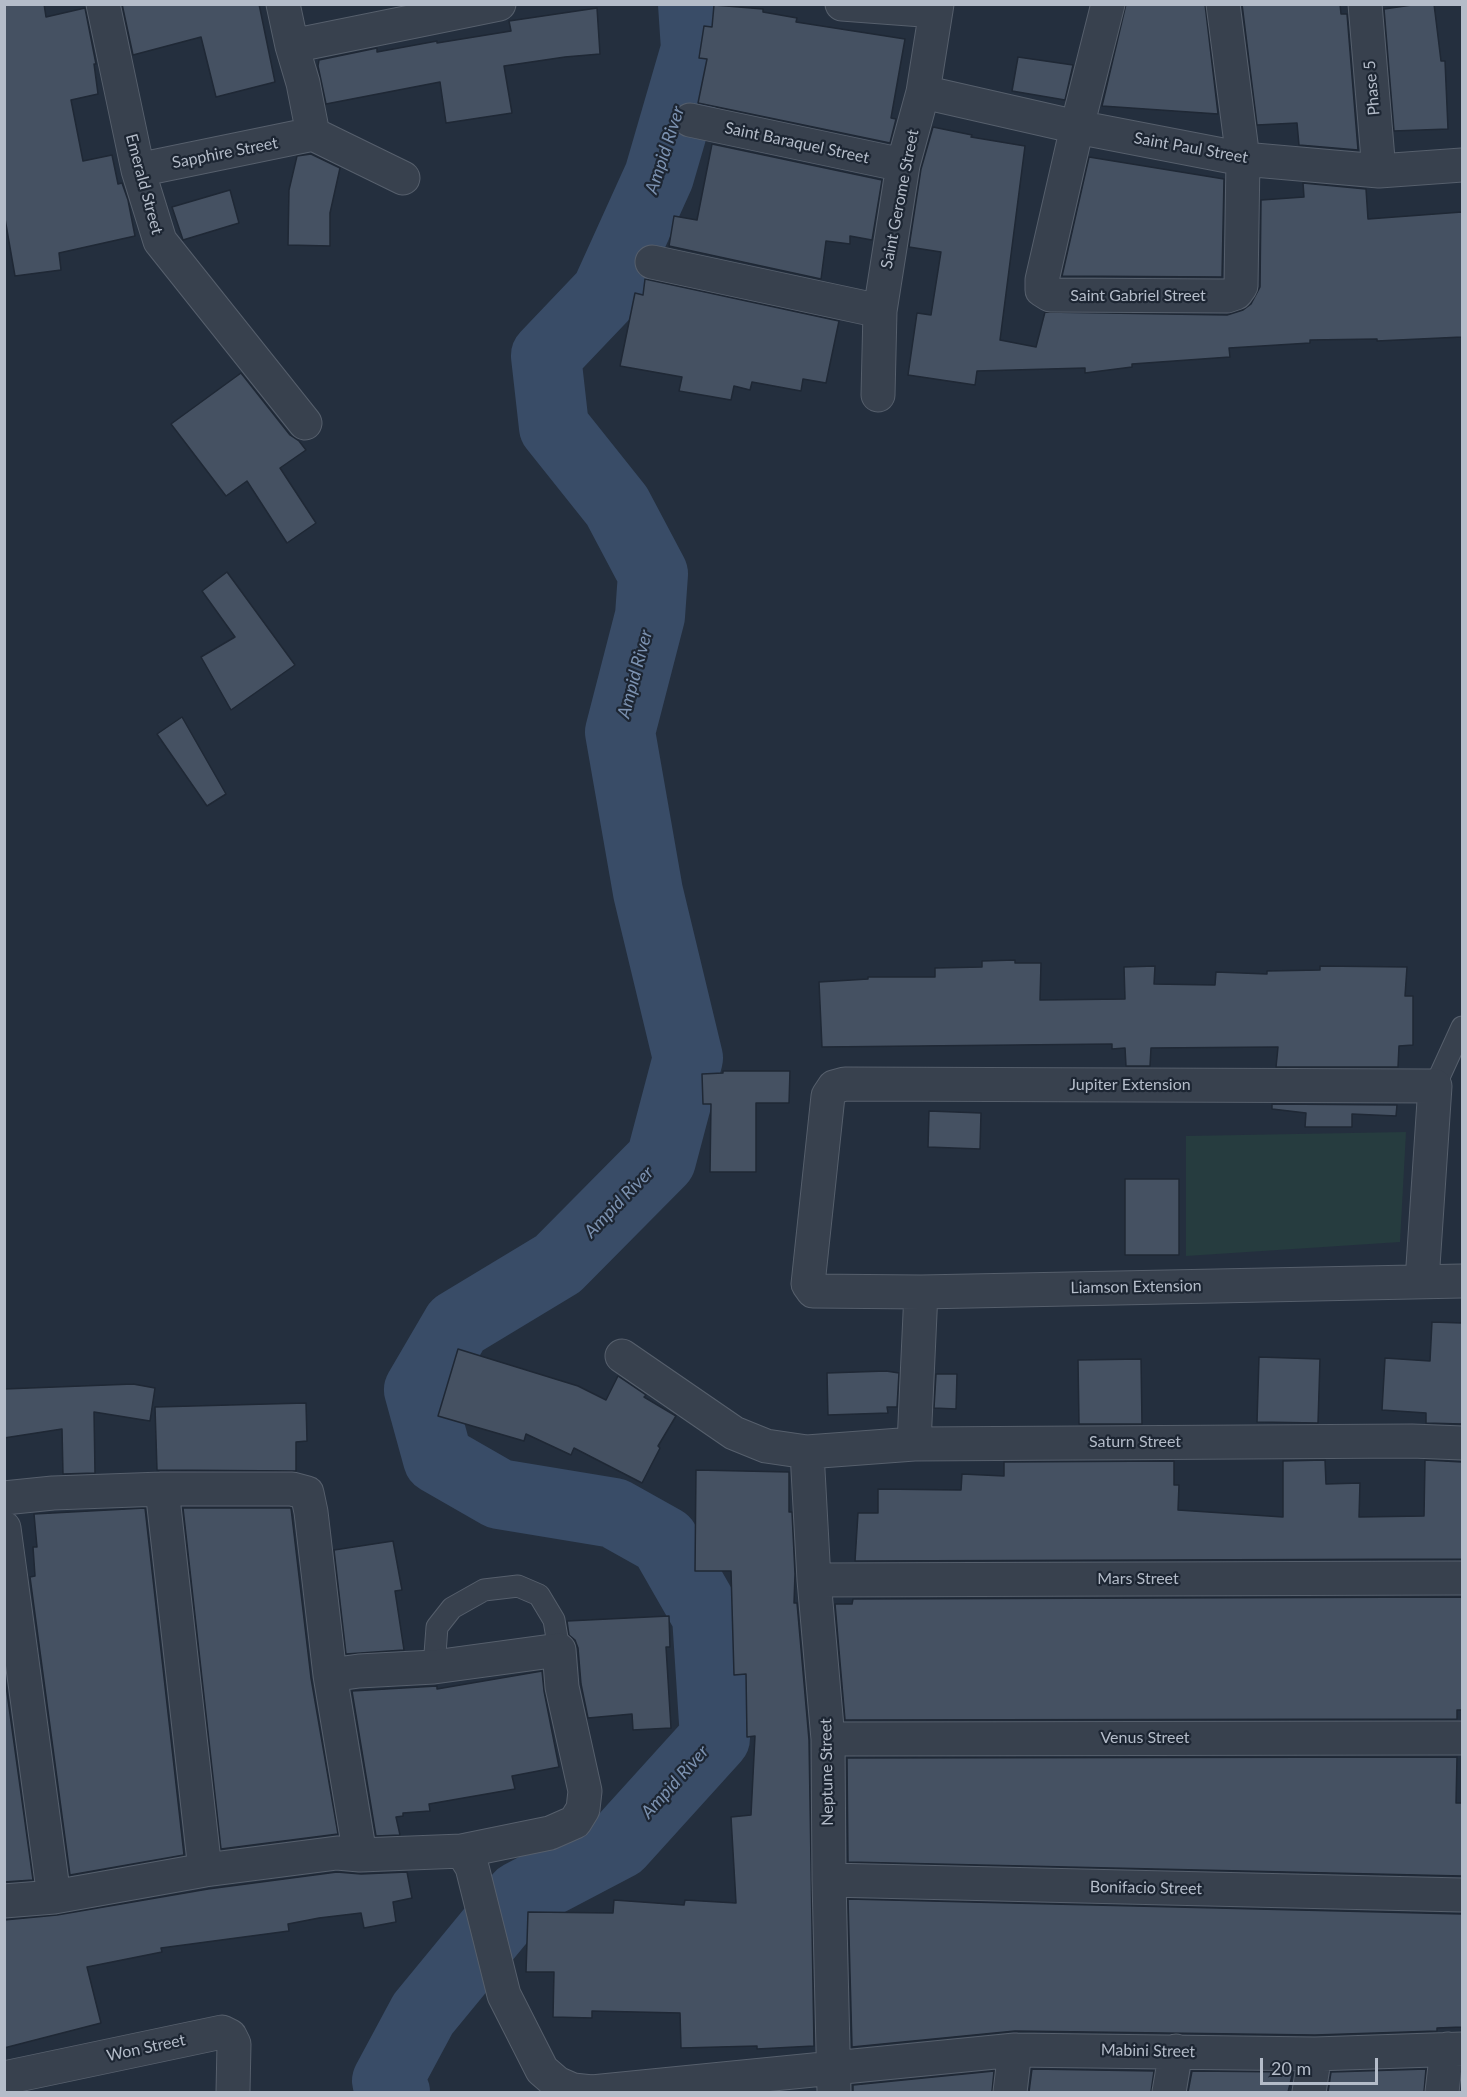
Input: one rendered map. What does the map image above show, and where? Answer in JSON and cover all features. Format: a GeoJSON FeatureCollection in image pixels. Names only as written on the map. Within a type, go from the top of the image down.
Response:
{"type":"FeatureCollection","features":[{"type":"Feature","properties":{"kind":"street","name":"Emerald Street"},"geometry":{"type":"LineString","coordinates":[[103,4],[138,170],[160,241],[305,423]]}},
{"type":"Feature","properties":{"kind":"street"},"geometry":{"type":"LineString","coordinates":[[283,4],[313,134],[403,178]]}},
{"type":"Feature","properties":{"kind":"street"},"geometry":{"type":"LineString","coordinates":[[292,46],[498,4]]}},
{"type":"Feature","properties":{"kind":"street"},"geometry":{"type":"LineString","coordinates":[[842,4],[936,8]]}},
{"type":"Feature","properties":{"kind":"street","name":"Saint Gabriel Street"},"geometry":{"type":"LineString","coordinates":[[1108,4],[1042,280],[1042,290],[1050,295],[1227,296],[1236,293],[1241,286],[1243,159],[1223,4]]}},
{"type":"Feature","properties":{"kind":"street","name":"Phase 5"},"geometry":{"type":"LineString","coordinates":[[1365,4],[1379,171]]}},
{"type":"Feature","properties":{"kind":"street","name":"Saint Gerome Street"},"geometry":{"type":"LineString","coordinates":[[878,395],[880,311],[903,165],[923,92],[936,8]]}},
{"type":"Feature","properties":{"kind":"street","name":"Saint Paul Street"},"geometry":{"type":"LineString","coordinates":[[923,92],[1077,127],[1243,159],[1379,171],[1462,165]]}},
{"type":"Feature","properties":{"kind":"street","name":"Saint Baraquel Street"},"geometry":{"type":"LineString","coordinates":[[690,120],[903,165]]}},
{"type":"Feature","properties":{"kind":"street","name":"Sapphire Street"},"geometry":{"type":"LineString","coordinates":[[138,170],[313,134]]}},
{"type":"Feature","properties":{"kind":"street"},"geometry":{"type":"LineString","coordinates":[[652,262],[880,311]]}},
{"type":"Feature","properties":{"kind":"street","name":"Jupiter Extension"},"geometry":{"type":"LineString","coordinates":[[810,1288],[808,1284],[828,1096],[834,1087],[840,1084],[1435,1086]]}},
{"type":"Feature","properties":{"kind":"street"},"geometry":{"type":"LineString","coordinates":[[1422,1281],[1435,1086]]}},
{"type":"Feature","properties":{"kind":"street","name":"Liamson Extension"},"geometry":{"type":"LineString","coordinates":[[810,1288],[818,1292],[921,1292],[1462,1281]]}},
{"type":"Feature","properties":{"kind":"street"},"geometry":{"type":"LineString","coordinates":[[914,1444],[921,1292]]}},
{"type":"Feature","properties":{"kind":"street","name":"Saturn Street"},"geometry":{"type":"LineString","coordinates":[[622,1356],[734,1433],[766,1446],[807,1452],[914,1444],[1412,1441],[1462,1443]]}},
{"type":"Feature","properties":{"kind":"street","name":"Neptune Street"},"geometry":{"type":"LineString","coordinates":[[807,1452],[814,1580],[828,1739],[834,2081]]}},
{"type":"Feature","properties":{"kind":"street"},"geometry":{"type":"LineString","coordinates":[[4,1498],[53,1493],[162,1489],[292,1489],[307,1493],[330,1675],[360,1855]]}},
{"type":"Feature","properties":{"kind":"street"},"geometry":{"type":"LineString","coordinates":[[162,1489],[205,1870]]}},
{"type":"Feature","properties":{"kind":"street"},"geometry":{"type":"LineString","coordinates":[[4,1528],[54,1897]]}},
{"type":"Feature","properties":{"kind":"street","name":"Mars Street"},"geometry":{"type":"LineString","coordinates":[[814,1580],[1462,1578]]}},
{"type":"Feature","properties":{"kind":"street"},"geometry":{"type":"LineString","coordinates":[[4,1901],[54,1897],[205,1870],[337,1854],[462,1851],[550,1833],[576,1822],[583,1809],[585,1791],[562,1687],[559,1650],[434,1667],[330,1675]]}},
{"type":"Feature","properties":{"kind":"street","name":"Venus Street"},"geometry":{"type":"LineString","coordinates":[[828,1739],[1462,1738]]}},
{"type":"Feature","properties":{"kind":"street","name":"Mabini Street"},"geometry":{"type":"LineString","coordinates":[[462,1851],[472,1867],[504,1995],[542,2070],[557,2083],[573,2090],[592,2092],[834,2081],[1015,2050],[1315,2054],[1455,2049]]}},
{"type":"Feature","properties":{"kind":"street","name":"Bonifacio Street"},"geometry":{"type":"LineString","coordinates":[[829,1880],[1462,1895]]}},
{"type":"Feature","properties":{"kind":"street","name":"Won Street"},"geometry":{"type":"LineString","coordinates":[[4,2078],[222,2032],[230,2036],[234,2044],[233,2092]]}},
{"type":"Feature","properties":{"kind":"street"},"geometry":{"type":"LineString","coordinates":[[1442,2092],[1455,2049]]}},
{"type":"Feature","properties":{"kind":"street"},"geometry":{"type":"LineString","coordinates":[[1010,2092],[1015,2050]]}},
{"type":"Feature","properties":{"kind":"street"},"geometry":{"type":"LineString","coordinates":[[1169,2092],[1176,2051]]}},
{"type":"Feature","properties":{"kind":"street"},"geometry":{"type":"LineString","coordinates":[[1309,2092],[1315,2054]]}},
{"type":"Feature","properties":{"kind":"lane"},"geometry":{"type":"LineString","coordinates":[[1435,1086],[1462,1027]]}},
{"type":"Feature","properties":{"kind":"lane"},"geometry":{"type":"LineString","coordinates":[[434,1667],[437,1627],[452,1608],[484,1590],[518,1586],[539,1596],[554,1620],[559,1650]]}},
{"type":"Feature","properties":{"kind":"green space"},"geometry":{"type":"Polygon","coordinates":[[[1406,1132],[1400,1242],[1186,1256],[1186,1136],[1406,1132]]]}},
{"type":"Feature","properties":{"kind":"building"},"geometry":{"type":"Polygon","coordinates":[[[4,4],[44,4],[46,17],[85,8],[96,64],[94,64],[98,94],[71,100],[83,161],[112,155],[118,184],[122,183],[128,200],[135,236],[59,253],[61,270],[15,276],[4,213],[4,4]]]}},
{"type":"Feature","properties":{"kind":"building"},"geometry":{"type":"Polygon","coordinates":[[[122,4],[259,4],[275,82],[216,97],[201,37],[133,55],[122,4]]]}},
{"type":"Feature","properties":{"kind":"building"},"geometry":{"type":"Polygon","coordinates":[[[1126,4],[1205,4],[1218,114],[1102,106],[1126,4]]]}},
{"type":"Feature","properties":{"kind":"building"},"geometry":{"type":"Polygon","coordinates":[[[1242,4],[1340,4],[1341,14],[1347,14],[1358,150],[1299,145],[1297,123],[1257,125],[1242,4]]]}},
{"type":"Feature","properties":{"kind":"building"},"geometry":{"type":"Polygon","coordinates":[[[1434,4],[1441,61],[1445,61],[1448,129],[1394,131],[1384,9],[1434,4]]]}},
{"type":"Feature","properties":{"kind":"building"},"geometry":{"type":"Polygon","coordinates":[[[714,5],[763,9],[763,12],[797,18],[796,22],[905,39],[891,118],[896,119],[890,143],[698,103],[707,59],[699,58],[704,26],[712,27],[714,5]]]}},
{"type":"Feature","properties":{"kind":"building"},"geometry":{"type":"Polygon","coordinates":[[[597,8],[600,54],[504,66],[512,113],[446,123],[440,82],[326,104],[318,66],[319,60],[377,48],[377,52],[511,31],[509,21],[597,8]]]}},
{"type":"Feature","properties":{"kind":"building"},"geometry":{"type":"Polygon","coordinates":[[[1018,57],[1073,65],[1065,100],[1012,91],[1018,57]]]}},
{"type":"Feature","properties":{"kind":"building"},"geometry":{"type":"Polygon","coordinates":[[[933,127],[972,135],[971,137],[1025,146],[1000,340],[1036,347],[1045,312],[1227,315],[1243,310],[1251,304],[1260,287],[1261,200],[1304,197],[1303,183],[1366,189],[1368,219],[1462,212],[1462,337],[1377,341],[1377,339],[1310,340],[1310,343],[1229,348],[1230,357],[1132,364],[1132,367],[1085,373],[1085,368],[977,371],[975,385],[908,375],[917,313],[931,315],[941,252],[909,247],[921,169],[933,127]]]}},
{"type":"Feature","properties":{"kind":"building"},"geometry":{"type":"Polygon","coordinates":[[[712,144],[882,180],[872,240],[850,236],[850,244],[826,241],[821,279],[669,246],[674,216],[697,220],[712,144]]]}},
{"type":"Feature","properties":{"kind":"building"},"geometry":{"type":"Polygon","coordinates":[[[311,154],[340,168],[330,213],[330,246],[288,245],[289,190],[297,156],[311,154]]]}},
{"type":"Feature","properties":{"kind":"building"},"geometry":{"type":"Polygon","coordinates":[[[1089,157],[1224,179],[1222,277],[1062,276],[1089,157]]]}},
{"type":"Feature","properties":{"kind":"building"},"geometry":{"type":"Polygon","coordinates":[[[230,190],[239,223],[183,240],[172,207],[230,190]]]}},
{"type":"Feature","properties":{"kind":"building"},"geometry":{"type":"Polygon","coordinates":[[[645,279],[839,321],[826,383],[803,379],[801,391],[752,382],[750,390],[734,386],[731,400],[679,391],[682,377],[620,366],[635,293],[643,295],[645,279]]]}},
{"type":"Feature","properties":{"kind":"building"},"geometry":{"type":"Polygon","coordinates":[[[241,373],[290,435],[306,450],[280,468],[316,523],[287,543],[247,481],[226,496],[171,424],[241,373]]]}},
{"type":"Feature","properties":{"kind":"building"},"geometry":{"type":"Polygon","coordinates":[[[227,572],[295,665],[231,710],[201,657],[235,637],[202,591],[227,572]]]}},
{"type":"Feature","properties":{"kind":"building"},"geometry":{"type":"Polygon","coordinates":[[[182,717],[226,794],[207,806],[157,734],[182,717]]]}},
{"type":"Feature","properties":{"kind":"building"},"geometry":{"type":"Polygon","coordinates":[[[1015,960],[1015,963],[1041,963],[1040,1000],[1125,999],[1124,967],[1155,966],[1154,984],[1215,985],[1216,972],[1267,974],[1267,971],[1320,970],[1320,966],[1407,967],[1405,996],[1413,996],[1413,1045],[1399,1046],[1398,1067],[1276,1067],[1278,1047],[1151,1048],[1150,1066],[1126,1066],[1125,1048],[1112,1049],[1112,1044],[822,1047],[819,982],[868,979],[868,977],[935,977],[935,968],[982,967],[982,961],[1015,960]]]}},
{"type":"Feature","properties":{"kind":"building"},"geometry":{"type":"Polygon","coordinates":[[[723,1071],[790,1071],[789,1103],[756,1103],[756,1172],[710,1172],[711,1104],[703,1104],[702,1074],[723,1073],[723,1071]]]}},
{"type":"Feature","properties":{"kind":"building"},"geometry":{"type":"Polygon","coordinates":[[[1272,1104],[1397,1105],[1396,1116],[1352,1114],[1352,1127],[1305,1127],[1306,1113],[1272,1109],[1272,1104]]]}},
{"type":"Feature","properties":{"kind":"building"},"geometry":{"type":"Polygon","coordinates":[[[929,1111],[981,1113],[980,1149],[928,1147],[929,1111]]]}},
{"type":"Feature","properties":{"kind":"building"},"geometry":{"type":"Polygon","coordinates":[[[1125,1179],[1179,1179],[1179,1255],[1125,1255],[1125,1179]]]}},
{"type":"Feature","properties":{"kind":"building"},"geometry":{"type":"Polygon","coordinates":[[[1432,1322],[1462,1323],[1462,1424],[1426,1423],[1426,1413],[1382,1410],[1385,1358],[1430,1361],[1432,1322]]]}},
{"type":"Feature","properties":{"kind":"building"},"geometry":{"type":"Polygon","coordinates":[[[458,1349],[578,1386],[606,1400],[618,1376],[646,1395],[644,1397],[676,1416],[658,1446],[660,1448],[642,1483],[574,1448],[571,1455],[526,1434],[524,1441],[438,1416],[458,1349]]]}},
{"type":"Feature","properties":{"kind":"building"},"geometry":{"type":"Polygon","coordinates":[[[1259,1357],[1320,1359],[1318,1423],[1257,1422],[1259,1357]]]}},
{"type":"Feature","properties":{"kind":"building"},"geometry":{"type":"Polygon","coordinates":[[[1141,1359],[1142,1424],[1079,1424],[1078,1360],[1141,1359]]]}},
{"type":"Feature","properties":{"kind":"building"},"geometry":{"type":"Polygon","coordinates":[[[886,1371],[899,1373],[897,1407],[887,1407],[888,1413],[828,1415],[827,1373],[886,1371]]]}},
{"type":"Feature","properties":{"kind":"building"},"geometry":{"type":"Polygon","coordinates":[[[936,1374],[957,1374],[956,1409],[934,1408],[936,1374]]]}},
{"type":"Feature","properties":{"kind":"building"},"geometry":{"type":"Polygon","coordinates":[[[133,1384],[155,1388],[150,1421],[94,1412],[95,1473],[63,1474],[62,1429],[4,1438],[4,1389],[133,1384]]]}},
{"type":"Feature","properties":{"kind":"building"},"geometry":{"type":"Polygon","coordinates":[[[306,1403],[307,1441],[296,1442],[296,1471],[157,1470],[155,1407],[306,1403]]]}},
{"type":"Feature","properties":{"kind":"building"},"geometry":{"type":"Polygon","coordinates":[[[1325,1460],[1326,1484],[1360,1483],[1359,1517],[1424,1516],[1425,1460],[1462,1462],[1462,1559],[855,1561],[858,1513],[878,1513],[878,1489],[961,1490],[962,1474],[1004,1476],[1004,1462],[1174,1461],[1174,1485],[1179,1485],[1178,1510],[1283,1517],[1283,1461],[1325,1460]]]}},
{"type":"Feature","properties":{"kind":"building"},"geometry":{"type":"Polygon","coordinates":[[[696,1470],[789,1472],[789,1512],[792,1512],[795,1574],[794,1603],[797,1603],[809,1740],[814,2046],[757,2049],[757,2046],[681,2048],[680,2013],[592,2011],[592,2018],[553,2017],[554,1972],[526,1972],[528,1912],[613,1913],[614,1900],[684,1905],[685,1900],[736,1903],[731,1817],[751,1815],[755,1736],[747,1737],[746,1674],[734,1675],[731,1571],[695,1571],[696,1470]]]}},
{"type":"Feature","properties":{"kind":"building"},"geometry":{"type":"Polygon","coordinates":[[[145,1508],[184,1855],[70,1875],[30,1577],[35,1576],[33,1547],[37,1547],[34,1514],[145,1508]]]}},
{"type":"Feature","properties":{"kind":"building"},"geometry":{"type":"Polygon","coordinates":[[[183,1508],[291,1508],[311,1678],[338,1834],[221,1849],[183,1508]]]}},
{"type":"Feature","properties":{"kind":"building"},"geometry":{"type":"Polygon","coordinates":[[[393,1541],[402,1590],[395,1591],[404,1650],[346,1654],[334,1550],[393,1541]]]}},
{"type":"Feature","properties":{"kind":"building"},"geometry":{"type":"Polygon","coordinates":[[[1462,1597],[1462,1710],[1457,1710],[1457,1719],[845,1720],[835,1604],[852,1604],[853,1599],[1462,1597]]]}},
{"type":"Feature","properties":{"kind":"building"},"geometry":{"type":"Polygon","coordinates":[[[669,1616],[670,1647],[666,1647],[671,1728],[633,1730],[632,1714],[588,1718],[581,1684],[578,1648],[575,1640],[569,1635],[567,1621],[669,1616]]]}},
{"type":"Feature","properties":{"kind":"building"},"geometry":{"type":"Polygon","coordinates":[[[4,1671],[33,1880],[4,1882],[4,1671]]]}},
{"type":"Feature","properties":{"kind":"building"},"geometry":{"type":"Polygon","coordinates":[[[542,1671],[559,1767],[512,1776],[515,1789],[429,1804],[430,1811],[403,1813],[403,1816],[396,1817],[400,1835],[376,1836],[352,1691],[437,1686],[437,1689],[542,1671]]]}},
{"type":"Feature","properties":{"kind":"building"},"geometry":{"type":"Polygon","coordinates":[[[1457,1757],[1456,1803],[1462,1803],[1462,1876],[848,1862],[847,1758],[1457,1757]]]}},
{"type":"Feature","properties":{"kind":"building"},"geometry":{"type":"Polygon","coordinates":[[[337,1872],[361,1874],[407,1872],[412,1898],[393,1902],[396,1922],[364,1928],[361,1913],[319,1918],[288,1924],[289,1931],[161,1948],[162,1952],[87,1967],[101,2023],[4,2048],[4,1920],[57,1915],[208,1889],[337,1872]]]}},
{"type":"Feature","properties":{"kind":"building"},"geometry":{"type":"Polygon","coordinates":[[[848,1899],[1462,1914],[1462,2027],[1437,2028],[1437,2031],[1315,2035],[1015,2031],[852,2047],[848,1899]]]}},
{"type":"Feature","properties":{"kind":"building"},"geometry":{"type":"Polygon","coordinates":[[[1032,2069],[1154,2071],[1151,2092],[1029,2092],[1032,2069]]]}},
{"type":"Feature","properties":{"kind":"building"},"geometry":{"type":"Polygon","coordinates":[[[1426,2069],[1424,2092],[1328,2092],[1331,2072],[1426,2069]]]}},
{"type":"Feature","properties":{"kind":"building"},"geometry":{"type":"Polygon","coordinates":[[[994,2071],[992,2092],[853,2092],[853,2085],[994,2071]]]}},
{"type":"Feature","properties":{"kind":"building"},"geometry":{"type":"Polygon","coordinates":[[[1192,2071],[1293,2072],[1288,2092],[1188,2092],[1192,2071]]]}},
{"type":"Feature","properties":{"kind":"waterway","name":"Ampid River"},"geometry":{"type":"LineString","coordinates":[[395,2092],[387,2081],[423,2014],[520,1896],[619,1844],[715,1738],[707,1616],[664,1541],[614,1513],[499,1494],[438,1459],[419,1390],[457,1325],[558,1264],[661,1160],[688,1058],[648,892],[620,732],[650,616],[653,574],[617,506],[554,427],[546,356],[606,293],[659,176],[696,49],[693,4]]}}]}
